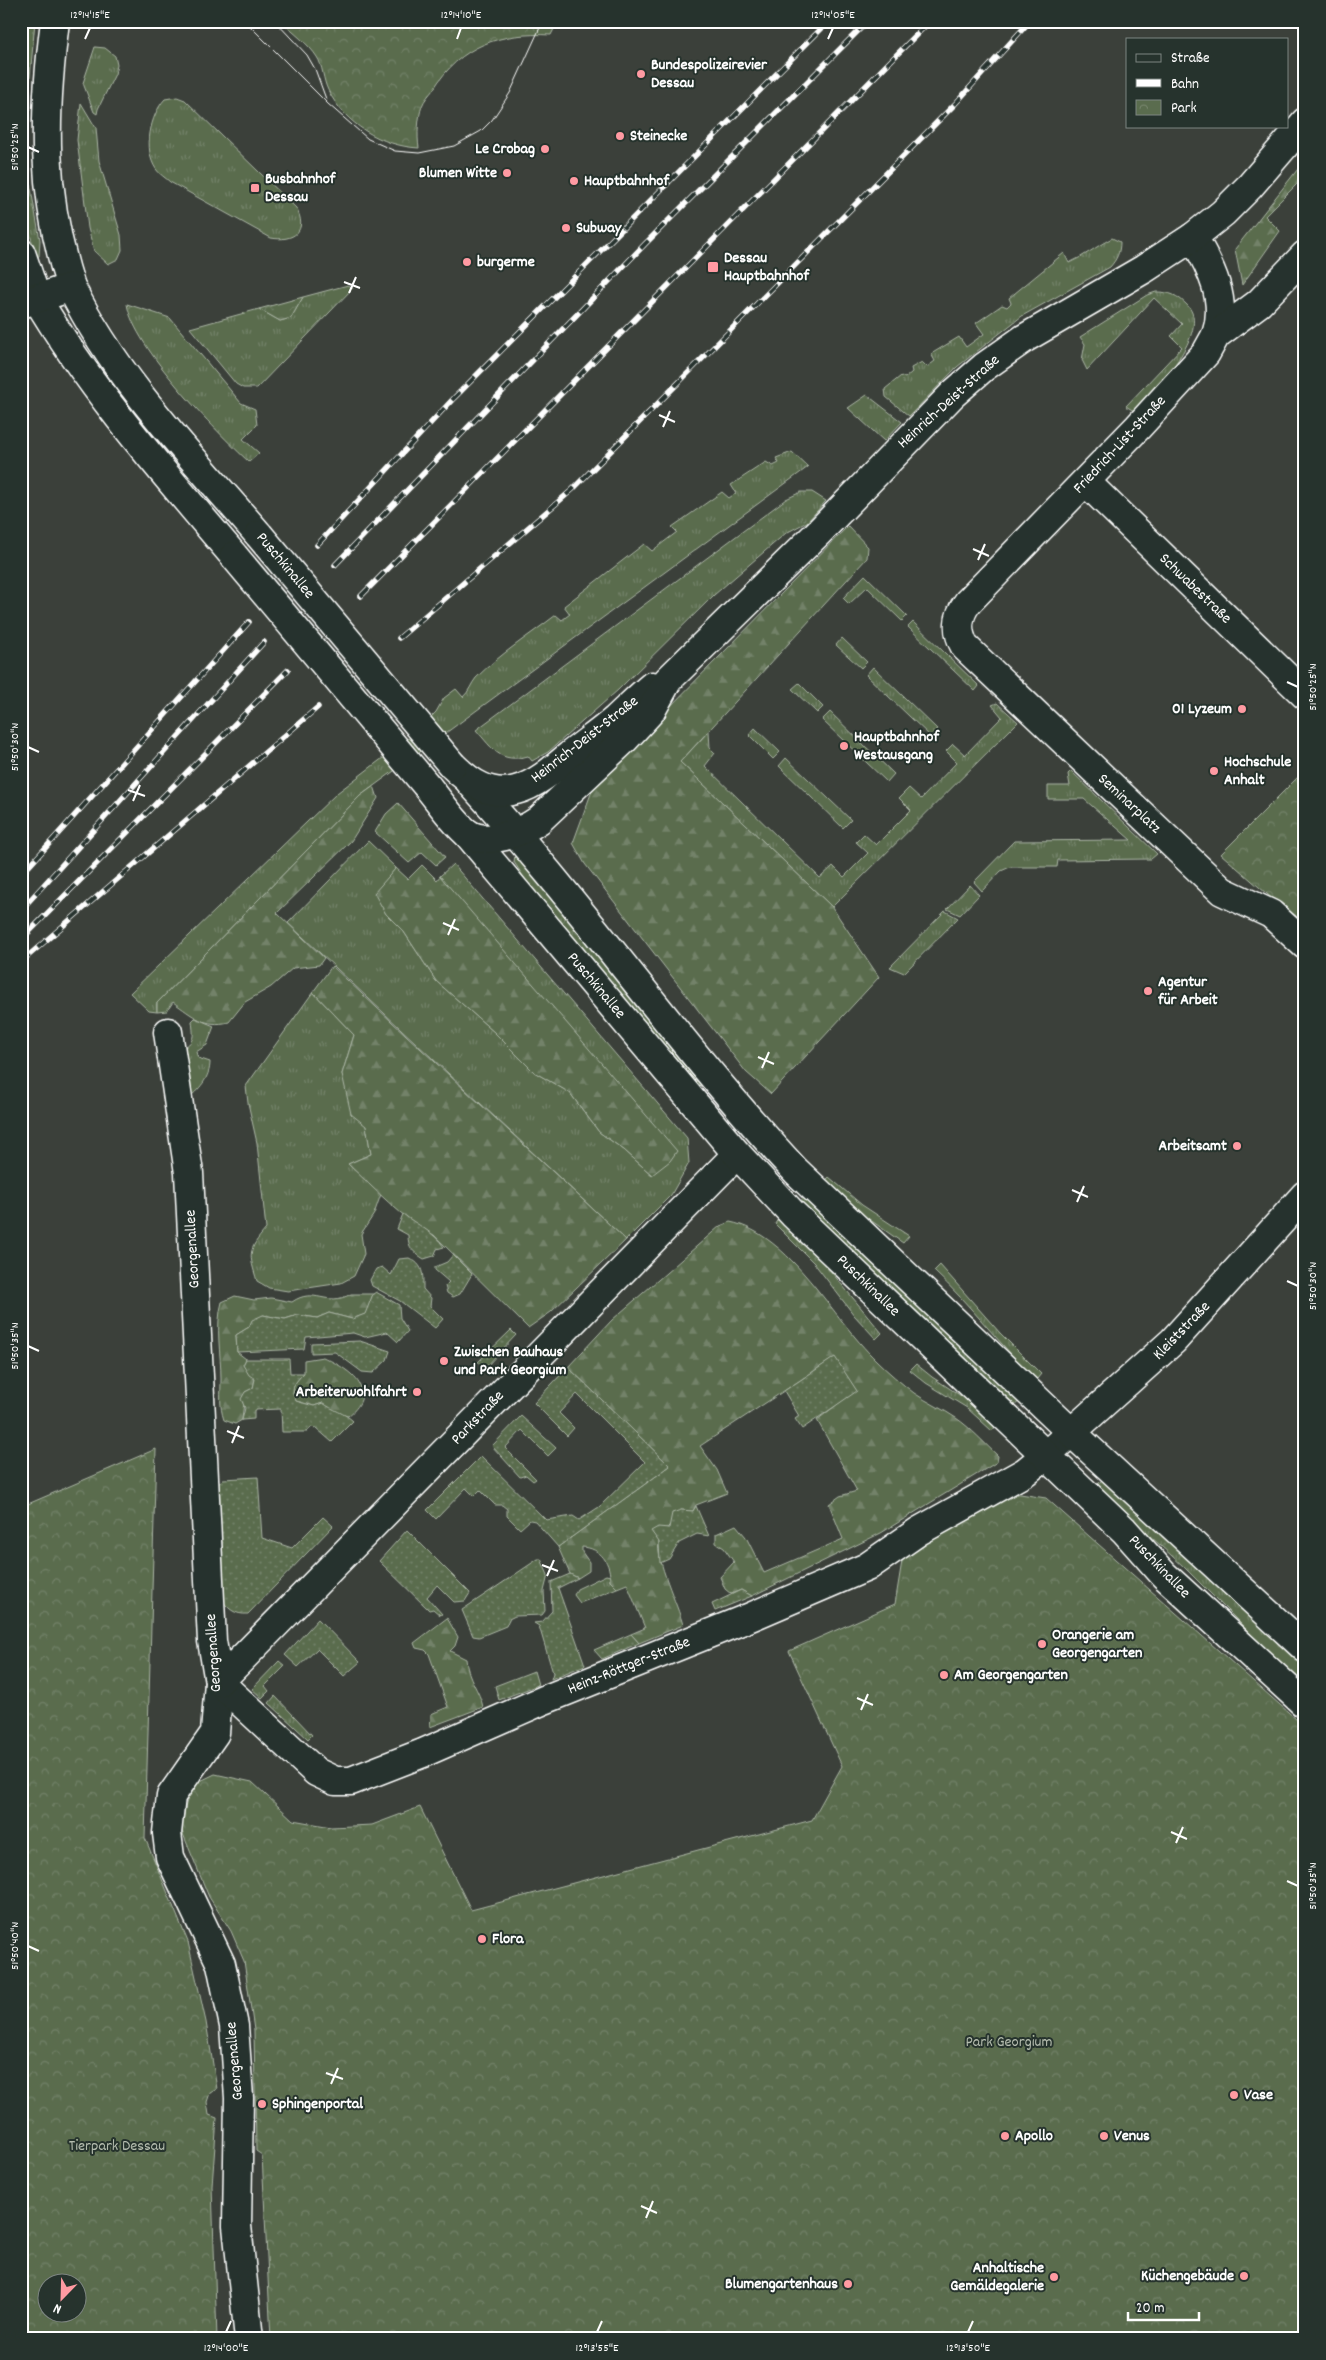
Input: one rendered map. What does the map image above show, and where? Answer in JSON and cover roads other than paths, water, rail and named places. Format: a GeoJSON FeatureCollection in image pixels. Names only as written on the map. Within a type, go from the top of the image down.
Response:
{"type":"FeatureCollection","features":[{"type":"Feature","properties":{"kind":"main road","name":"Puschkinallee"},"geometry":{"type":"LineString","coordinates":[[55,21],[47,101],[46,146],[48,190],[61,258],[70,286],[83,312],[127,376],[172,434],[461,774],[516,833],[758,1130],[817,1192],[1071,1432],[1305,1648]]}},
{"type":"Feature","properties":{"kind":"main road","name":"Heinrich-Deist-Straße"},"geometry":{"type":"LineString","coordinates":[[516,833],[525,830],[554,808],[625,739],[651,711],[668,680],[818,532],[952,394],[1004,352],[1067,312],[1144,269],[1193,237],[1223,213],[1250,186],[1305,122]]}},
{"type":"Feature","properties":{"kind":"main road"},"geometry":{"type":"LineString","coordinates":[[1193,237],[1205,257],[1219,294],[1221,322],[1216,335]]}},
{"type":"Feature","properties":{"kind":"main road","name":"Puschkinallee"},"geometry":{"type":"LineString","coordinates":[[21,253],[29,301],[56,332],[102,398],[737,1154],[793,1214],[1047,1454],[1124,1530],[1164,1575],[1305,1704]]}},
{"type":"Feature","properties":{"kind":"main road","name":"Friedrich-List-Straße"},"geometry":{"type":"LineString","coordinates":[[966,646],[958,630],[960,614],[964,608],[1086,482],[1206,353],[1216,335],[1259,303],[1305,255]]}},
{"type":"Feature","properties":{"kind":"main road"},"geometry":{"type":"LineString","coordinates":[[29,301],[70,286]]}},
{"type":"Feature","properties":{"kind":"main road","name":"Schwabestraße"},"geometry":{"type":"LineString","coordinates":[[1086,482],[1305,695]]}},
{"type":"Feature","properties":{"kind":"main road","name":"Seminarplatz"},"geometry":{"type":"LineString","coordinates":[[966,646],[1222,891],[1271,914],[1305,945]]}},
{"type":"Feature","properties":{"kind":"main road","name":"Heinrich-Deist-Straße"},"geometry":{"type":"LineString","coordinates":[[461,774],[482,788],[503,791],[517,790],[534,783],[614,720],[652,686],[668,680]]}},
{"type":"Feature","properties":{"kind":"main road"},"geometry":{"type":"LineString","coordinates":[[467,833],[487,838],[516,833]]}},
{"type":"Feature","properties":{"kind":"main road","name":"Georgenallee"},"geometry":{"type":"LineString","coordinates":[[168,1032],[189,1173],[212,1641],[219,1682],[215,1733],[171,1796],[167,1833],[170,1857],[221,1964],[234,2026],[240,2098],[237,2226],[249,2339]]}},
{"type":"Feature","properties":{"kind":"main road","name":"Parkstraße"},"geometry":{"type":"LineString","coordinates":[[219,1682],[737,1154]]}},
{"type":"Feature","properties":{"kind":"main road","name":"Kleiststraße"},"geometry":{"type":"LineString","coordinates":[[1047,1454],[1173,1342],[1305,1196]]}},
{"type":"Feature","properties":{"kind":"main road","name":"Heinz-Röttger-Straße"},"geometry":{"type":"LineString","coordinates":[[219,1682],[316,1772],[335,1781],[351,1782],[867,1567],[920,1531],[1025,1472],[1047,1454]]}},
{"type":"Feature","properties":{"kind":"tram line"},"geometry":{"type":"LineString","coordinates":[[245,21],[328,104],[368,139],[395,151],[419,153],[454,146],[481,131],[492,120],[510,93],[543,21]]}},
{"type":"Feature","properties":{"kind":"tram line"},"geometry":{"type":"LineString","coordinates":[[275,21],[307,55],[315,69],[326,99]]}},
{"type":"Feature","properties":{"kind":"railway"},"geometry":{"type":"LineString","coordinates":[[317,545],[454,398],[829,21]]}},
{"type":"Feature","properties":{"kind":"railway"},"geometry":{"type":"LineString","coordinates":[[335,565],[645,244],[868,21]]}},
{"type":"Feature","properties":{"kind":"railway"},"geometry":{"type":"LineString","coordinates":[[361,596],[930,21]]}},
{"type":"Feature","properties":{"kind":"railway"},"geometry":{"type":"LineString","coordinates":[[399,638],[572,490],[955,104],[1030,21]]}},
{"type":"Feature","properties":{"kind":"railway"},"geometry":{"type":"LineString","coordinates":[[21,875],[249,622]]}},
{"type":"Feature","properties":{"kind":"railway"},"geometry":{"type":"LineString","coordinates":[[21,910],[264,642]]}},
{"type":"Feature","properties":{"kind":"railway"},"geometry":{"type":"LineString","coordinates":[[21,940],[288,670]]}},
{"type":"Feature","properties":{"kind":"railway"},"geometry":{"type":"LineString","coordinates":[[21,962],[318,707]]}},
{"type":"Feature","properties":{"kind":"place","name":"Bundespolizeirevier Dessau"},"geometry":{"type":"Point","coordinates":[641,74]}},
{"type":"Feature","properties":{"kind":"place","name":"Steinecke"},"geometry":{"type":"Point","coordinates":[620,136]}},
{"type":"Feature","properties":{"kind":"place","name":"Le Crobag"},"geometry":{"type":"Point","coordinates":[545,149]}},
{"type":"Feature","properties":{"kind":"place","name":"Blumen Witte"},"geometry":{"type":"Point","coordinates":[507,173]}},
{"type":"Feature","properties":{"kind":"place","name":"Hauptbahnhof"},"geometry":{"type":"Point","coordinates":[574,181]}},
{"type":"Feature","properties":{"kind":"place","name":"Busbahnhof Dessau"},"geometry":{"type":"Point","coordinates":[255,188]}},
{"type":"Feature","properties":{"kind":"place","name":"Subway"},"geometry":{"type":"Point","coordinates":[566,228]}},
{"type":"Feature","properties":{"kind":"place","name":"burgerme"},"geometry":{"type":"Point","coordinates":[467,262]}},
{"type":"Feature","properties":{"kind":"place","name":"Dessau Hauptbahnhof"},"geometry":{"type":"Point","coordinates":[713,267]}},
{"type":"Feature","properties":{"kind":"place","name":"01 Lyzeum"},"geometry":{"type":"Point","coordinates":[1242,709]}},
{"type":"Feature","properties":{"kind":"place","name":"Hauptbahnhof Westausgang"},"geometry":{"type":"Point","coordinates":[844,746]}},
{"type":"Feature","properties":{"kind":"place","name":"Hochschule Anhalt"},"geometry":{"type":"Point","coordinates":[1214,771]}},
{"type":"Feature","properties":{"kind":"place","name":"Agentur für Arbeit"},"geometry":{"type":"Point","coordinates":[1148,991]}},
{"type":"Feature","properties":{"kind":"place","name":"Arbeitsamt"},"geometry":{"type":"Point","coordinates":[1237,1146]}},
{"type":"Feature","properties":{"kind":"place","name":"Zwischen Bauhaus und Park Georgium"},"geometry":{"type":"Point","coordinates":[444,1361]}},
{"type":"Feature","properties":{"kind":"place","name":"Arbeiterwohlfahrt"},"geometry":{"type":"Point","coordinates":[417,1392]}},
{"type":"Feature","properties":{"kind":"place","name":"Orangerie am Georgengarten"},"geometry":{"type":"Point","coordinates":[1042,1644]}},
{"type":"Feature","properties":{"kind":"place","name":"Am Georgengarten"},"geometry":{"type":"Point","coordinates":[944,1675]}},
{"type":"Feature","properties":{"kind":"place","name":"Flora"},"geometry":{"type":"Point","coordinates":[482,1939]}},
{"type":"Feature","properties":{"kind":"place","name":"Vase"},"geometry":{"type":"Point","coordinates":[1234,2095]}},
{"type":"Feature","properties":{"kind":"place","name":"Sphingenportal"},"geometry":{"type":"Point","coordinates":[262,2104]}},
{"type":"Feature","properties":{"kind":"place","name":"Apollo"},"geometry":{"type":"Point","coordinates":[1005,2136]}},
{"type":"Feature","properties":{"kind":"place","name":"Venus"},"geometry":{"type":"Point","coordinates":[1104,2136]}},
{"type":"Feature","properties":{"kind":"place","name":"Küchengebäude"},"geometry":{"type":"Point","coordinates":[1244,2276]}},
{"type":"Feature","properties":{"kind":"place","name":"Anhaltische Gemäldegalerie"},"geometry":{"type":"Point","coordinates":[1054,2277]}},
{"type":"Feature","properties":{"kind":"place","name":"Blumengartenhaus"},"geometry":{"type":"Point","coordinates":[848,2284]}},
{"type":"Feature","properties":{"kind":"park label","name":"Park Georgium"},"geometry":{"type":"Point","coordinates":[1009,2042]}},
{"type":"Feature","properties":{"kind":"park label","name":"Tierpark Dessau"},"geometry":{"type":"Point","coordinates":[117,2146]}}]}
